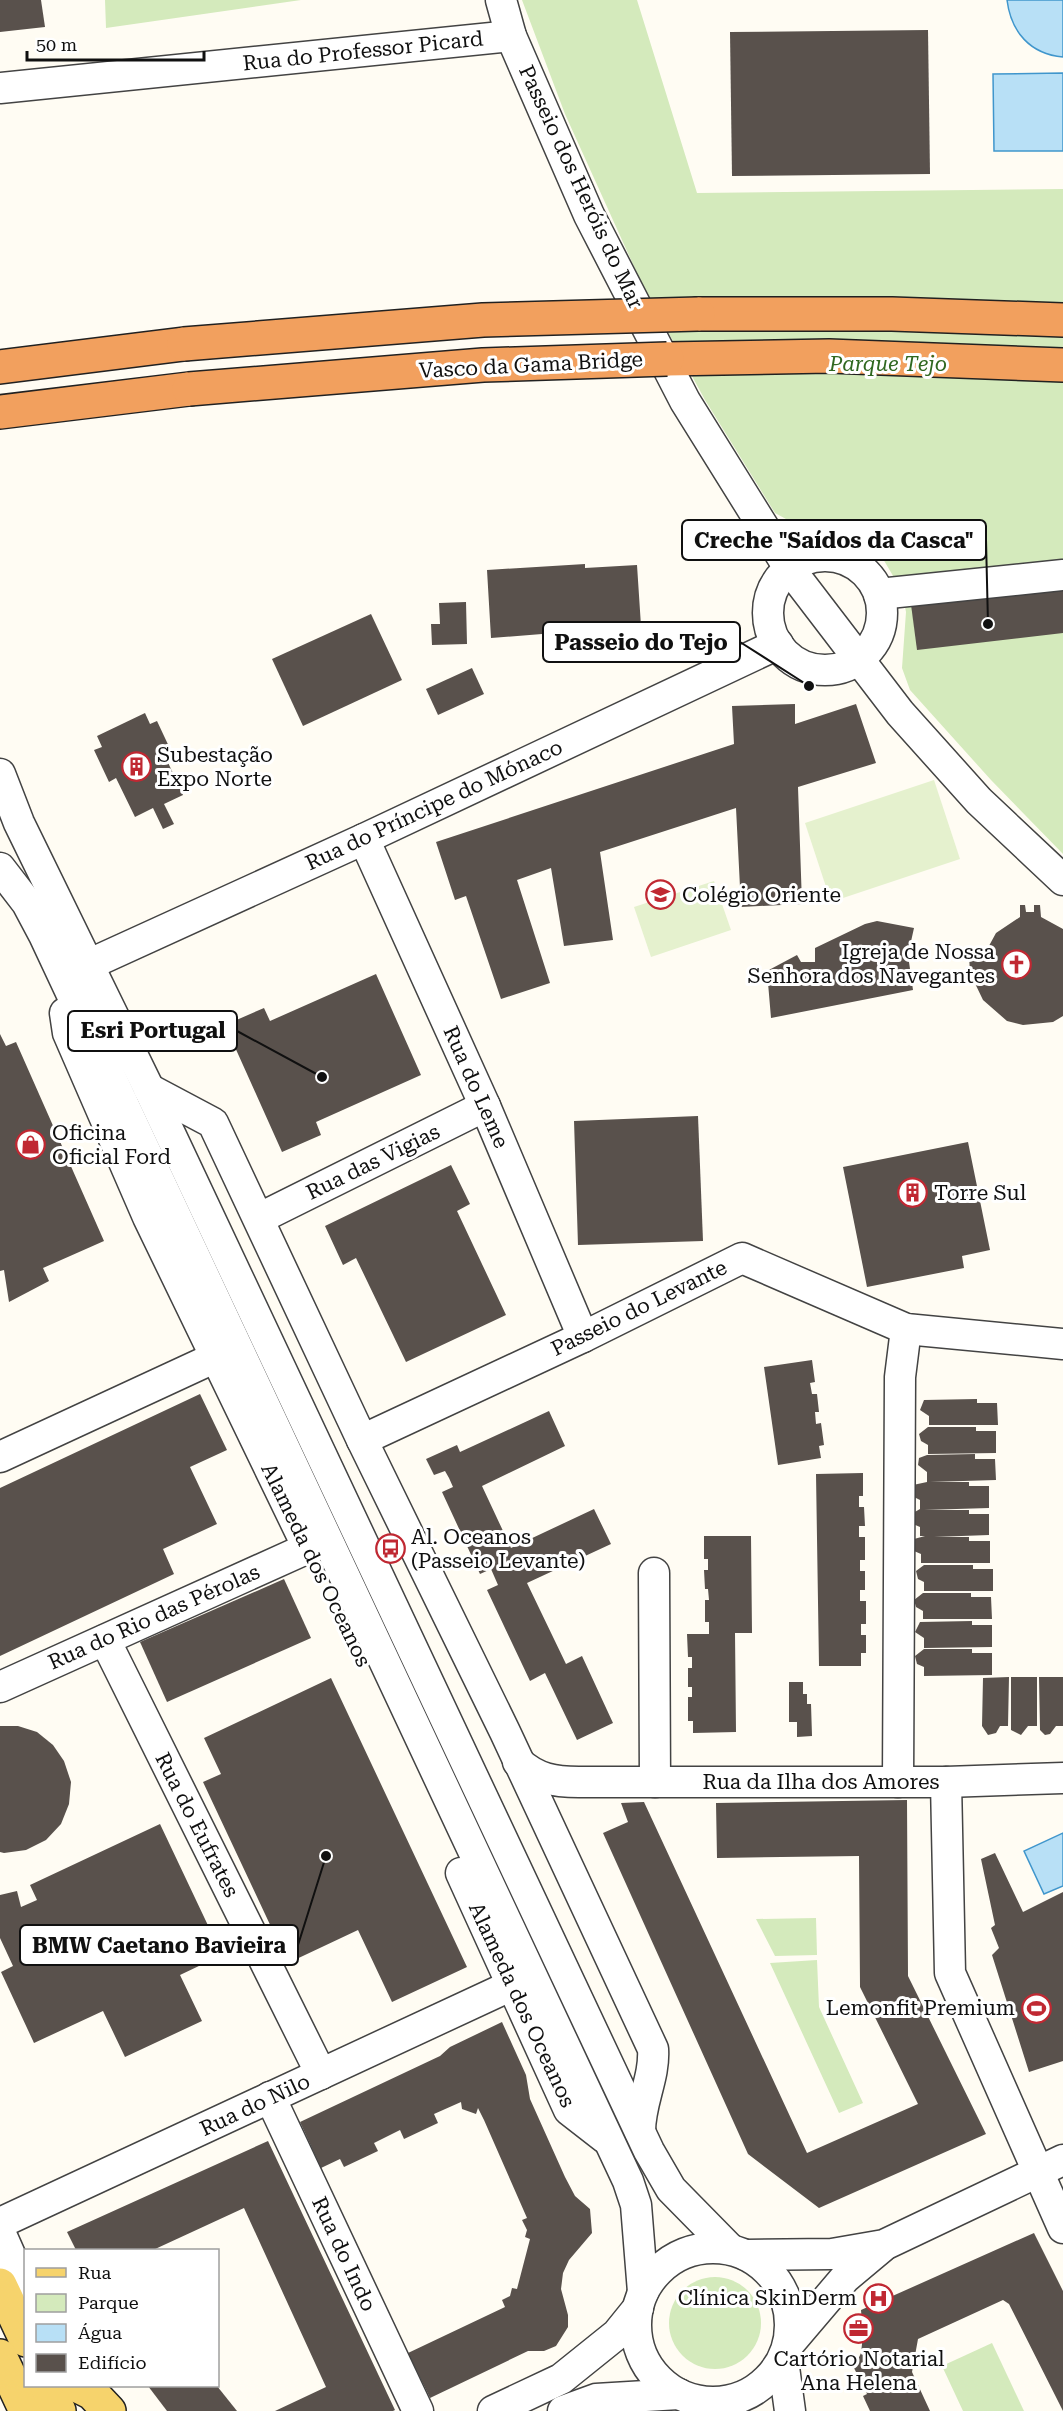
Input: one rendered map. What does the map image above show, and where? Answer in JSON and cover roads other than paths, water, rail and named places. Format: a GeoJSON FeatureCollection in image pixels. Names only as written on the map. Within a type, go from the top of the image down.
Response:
{"type":"FeatureCollection","features":[{"type":"Feature","properties":{"kind":"highway","name":"Vasco da Gama Bridge"},"geometry":{"type":"LineString","coordinates":[[0,367],[184,344],[483,320],[740,313],[892,314],[1063,320]]}},
{"type":"Feature","properties":{"kind":"highway","name":"Vasco da Gama Bridge"},"geometry":{"type":"LineString","coordinates":[[0,412],[200,388],[483,365],[829,356],[1063,365]]}},
{"type":"Feature","properties":{"kind":"main road"},"geometry":{"type":"LineString","coordinates":[[0,2285],[24,2336]]}},
{"type":"Feature","properties":{"kind":"main road"},"geometry":{"type":"LineString","coordinates":[[0,2356],[26,2397],[59,2411]]}},
{"type":"Feature","properties":{"kind":"main road"},"geometry":{"type":"LineString","coordinates":[[82,2387],[92,2393],[109,2411]]}},
{"type":"Feature","properties":{"kind":"street","name":"Passeio dos Heróis do Mar"},"geometry":{"type":"LineString","coordinates":[[501,0],[511,36],[589,214],[685,401],[789,568],[858,662],[979,801],[1063,880]]}},
{"type":"Feature","properties":{"kind":"street","name":"Rua do Professor Picard"},"geometry":{"type":"LineString","coordinates":[[0,88],[511,36]]}},
{"type":"Feature","properties":{"kind":"street"},"geometry":{"type":"LineString","coordinates":[[822,556],[837,557],[863,570],[879,594],[882,621],[878,635],[858,662],[837,669],[810,668],[787,655],[771,631],[769,602],[774,587],[789,568],[807,559],[822,556]]}},
{"type":"Feature","properties":{"kind":"street"},"geometry":{"type":"LineString","coordinates":[[879,594],[1063,574]]}},
{"type":"Feature","properties":{"kind":"street","name":"Rua do Príncipe do Mónaco"},"geometry":{"type":"LineString","coordinates":[[90,964],[364,839],[778,644]]}},
{"type":"Feature","properties":{"kind":"street"},"geometry":{"type":"LineString","coordinates":[[0,774],[19,823],[90,964],[640,2131],[671,2189],[738,2252],[759,2263],[780,2285],[790,2314],[785,2352],[790,2411]]}},
{"type":"Feature","properties":{"kind":"street","name":"Rua do Leme"},"geometry":{"type":"LineString","coordinates":[[364,839],[485,1106],[583,1337]]}},
{"type":"Feature","properties":{"kind":"street","name":"Alameda dos Oceanos"},"geometry":{"type":"LineString","coordinates":[[0,868],[34,916],[61,971],[628,2181],[636,2205],[641,2300]]}},
{"type":"Feature","properties":{"kind":"street","name":"Alameda dos Oceanos"},"geometry":{"type":"LineString","coordinates":[[61,971],[68,1033],[148,1216],[417,1774],[510,1986],[569,2110],[608,2140]]}},
{"type":"Feature","properties":{"kind":"street"},"geometry":{"type":"LineString","coordinates":[[149,1089],[213,1123],[260,1218],[362,1440],[518,1762],[653,2049],[652,2072],[640,2112],[640,2131]]}},
{"type":"Feature","properties":{"kind":"street","name":"Rua das Vigias"},"geometry":{"type":"LineString","coordinates":[[260,1218],[485,1106]]}},
{"type":"Feature","properties":{"kind":"street","name":"Passeio do Levante"},"geometry":{"type":"LineString","coordinates":[[362,1440],[583,1337],[742,1258],[906,1329],[1063,1344]]}},
{"type":"Feature","properties":{"kind":"street"},"geometry":{"type":"LineString","coordinates":[[898,1782],[900,1377],[906,1329]]}},
{"type":"Feature","properties":{"kind":"street"},"geometry":{"type":"LineString","coordinates":[[0,1457],[216,1357]]}},
{"type":"Feature","properties":{"kind":"street","name":"Rua do Rio das Pérolas"},"geometry":{"type":"LineString","coordinates":[[0,1687],[308,1548]]}},
{"type":"Feature","properties":{"kind":"street"},"geometry":{"type":"LineString","coordinates":[[654,1573],[654,1782]]}},
{"type":"Feature","properties":{"kind":"street","name":"Rua do Eufrates"},"geometry":{"type":"LineString","coordinates":[[105,1640],[321,2074]]}},
{"type":"Feature","properties":{"kind":"street","name":"Rua da Ilha dos Amores"},"geometry":{"type":"LineString","coordinates":[[518,1762],[543,1779],[579,1782],[946,1782],[1063,1778]]}},
{"type":"Feature","properties":{"kind":"street"},"geometry":{"type":"LineString","coordinates":[[549,1828],[551,1801],[565,1788],[579,1782]]}},
{"type":"Feature","properties":{"kind":"street"},"geometry":{"type":"LineString","coordinates":[[946,1782],[950,1973],[1051,2166],[1063,2228]]}},
{"type":"Feature","properties":{"kind":"street","name":"Rua do Nilo"},"geometry":{"type":"LineString","coordinates":[[0,2223],[510,1986]]}},
{"type":"Feature","properties":{"kind":"street","name":"Rua do Indo"},"geometry":{"type":"LineString","coordinates":[[270,2097],[418,2411]]}},
{"type":"Feature","properties":{"kind":"street"},"geometry":{"type":"LineString","coordinates":[[563,2411],[596,2399],[723,2401],[752,2392],[764,2383],[785,2352],[845,2278],[884,2245],[1051,2166]]}},
{"type":"Feature","properties":{"kind":"street"},"geometry":{"type":"LineString","coordinates":[[0,2232],[24,2286]]}},
{"type":"Feature","properties":{"kind":"street"},"geometry":{"type":"LineString","coordinates":[[493,2411],[561,2379],[617,2334],[659,2271],[679,2256],[712,2248],[738,2252],[832,2254],[884,2245]]}},
{"type":"Feature","properties":{"kind":"street"},"geometry":{"type":"LineString","coordinates":[[641,2300],[637,2334],[644,2358],[652,2372],[694,2401]]}},
{"type":"Feature","properties":{"kind":"water"},"geometry":{"type":"Polygon","coordinates":[[[1007,0],[1063,0],[1063,57],[1041,51],[1024,39],[1013,22],[1007,0]]]}},
{"type":"Feature","properties":{"kind":"water"},"geometry":{"type":"Polygon","coordinates":[[[1063,73],[1063,151],[994,151],[993,74],[1063,73]]]}},
{"type":"Feature","properties":{"kind":"water"},"geometry":{"type":"Polygon","coordinates":[[[1063,1833],[1063,1886],[1044,1894],[1024,1851],[1063,1833]]]}},
{"type":"Feature","properties":{"kind":"place","name":"Creche \"Saídos da Casca\""},"geometry":{"type":"Point","coordinates":[988,624]}},
{"type":"Feature","properties":{"kind":"place","name":"Passeio do Tejo"},"geometry":{"type":"Point","coordinates":[809,686]}},
{"type":"Feature","properties":{"kind":"place","name":"Subestação Expo Norte"},"geometry":{"type":"Point","coordinates":[136,767]}},
{"type":"Feature","properties":{"kind":"place","name":"Colégio Oriente"},"geometry":{"type":"Point","coordinates":[661,895]}},
{"type":"Feature","properties":{"kind":"place","name":"Igreja de Nossa Senhora dos Navegantes"},"geometry":{"type":"Point","coordinates":[1016,964]}},
{"type":"Feature","properties":{"kind":"place","name":"Esri Portugal"},"geometry":{"type":"Point","coordinates":[322,1077]}},
{"type":"Feature","properties":{"kind":"place","name":"Oficina Oficial Ford"},"geometry":{"type":"Point","coordinates":[31,1145]}},
{"type":"Feature","properties":{"kind":"place","name":"Torre Sul"},"geometry":{"type":"Point","coordinates":[913,1193]}},
{"type":"Feature","properties":{"kind":"place","name":"Al. Oceanos (Passeio Levante)"},"geometry":{"type":"Point","coordinates":[390,1549]}},
{"type":"Feature","properties":{"kind":"place","name":"BMW Caetano Bavieira"},"geometry":{"type":"Point","coordinates":[326,1856]}},
{"type":"Feature","properties":{"kind":"place","name":"Lemonfit Premium"},"geometry":{"type":"Point","coordinates":[1036,2008]}},
{"type":"Feature","properties":{"kind":"place","name":"Clínica SkinDerm"},"geometry":{"type":"Point","coordinates":[878,2298]}},
{"type":"Feature","properties":{"kind":"place","name":"Cartório Notarial Ana Helena"},"geometry":{"type":"Point","coordinates":[859,2328]}},
{"type":"Feature","properties":{"kind":"park label","name":"Parque Tejo"},"geometry":{"type":"Point","coordinates":[888,364]}}]}
